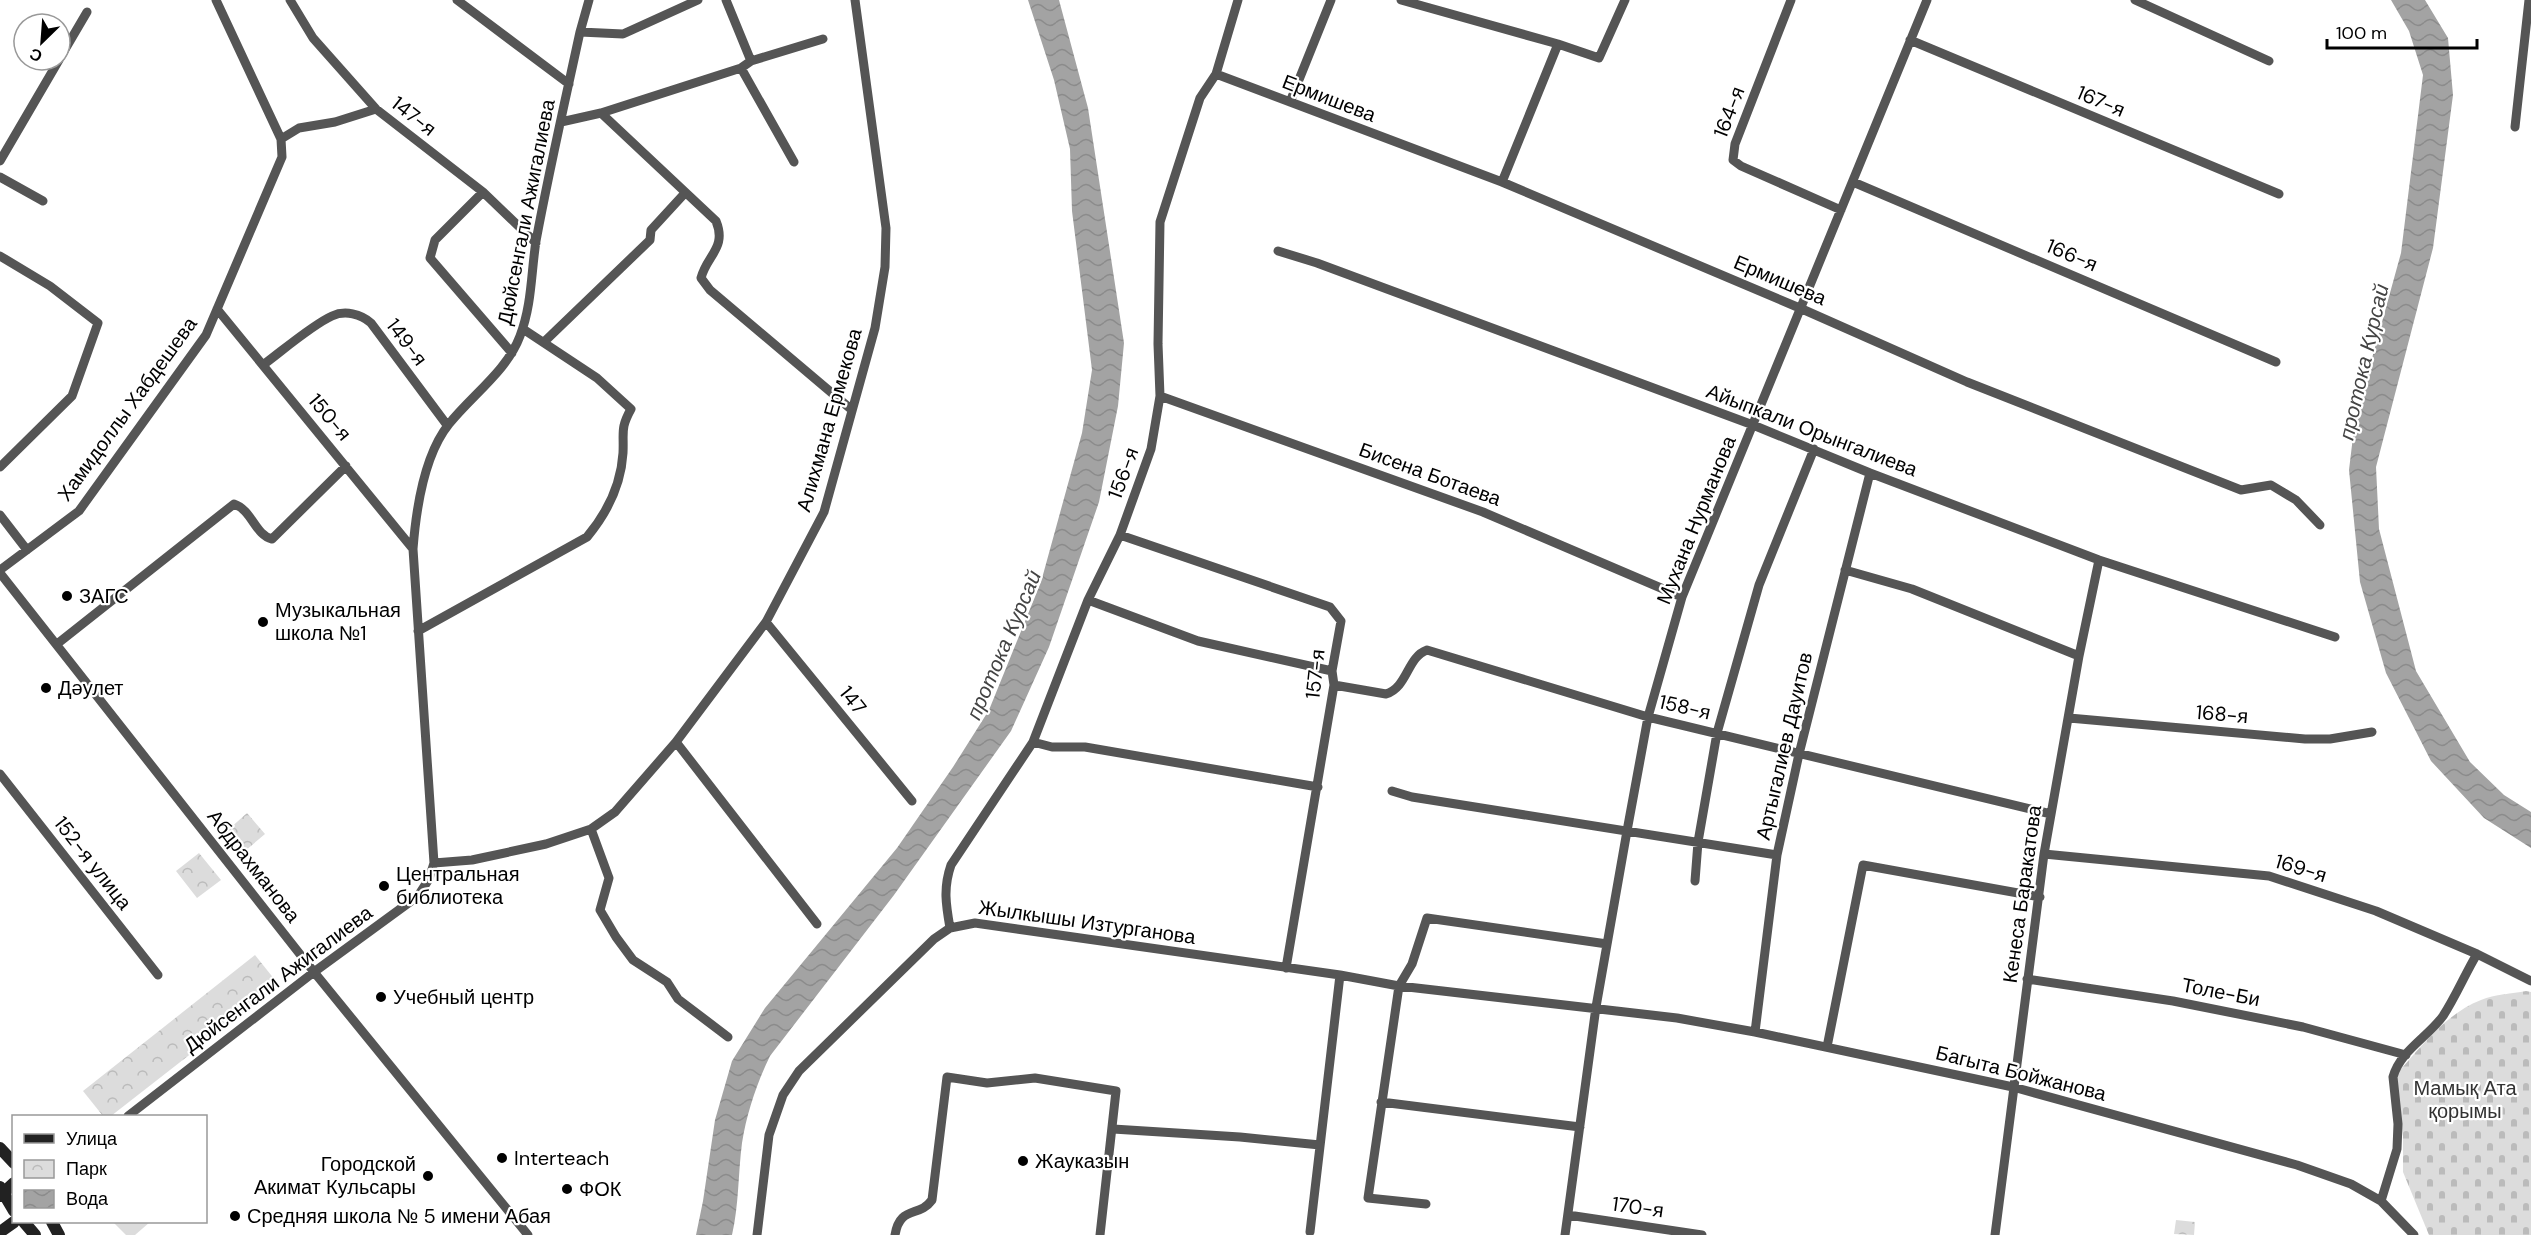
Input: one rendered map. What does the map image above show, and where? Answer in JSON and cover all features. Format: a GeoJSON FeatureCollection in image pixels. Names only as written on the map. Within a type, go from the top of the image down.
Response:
{"type":"FeatureCollection","features":[{"type":"Feature","properties":{"kind":"street"},"geometry":{"type":"LineString","coordinates":[[216,0],[280,139],[299,128],[335,122],[376,109]]}},
{"type":"Feature","properties":{"kind":"street","name":"147-я"},"geometry":{"type":"LineString","coordinates":[[290,0],[313,38],[376,109],[483,192],[536,243]]}},
{"type":"Feature","properties":{"kind":"street","name":"Дюйсенгали Ажигалиева"},"geometry":{"type":"LineString","coordinates":[[129,1115],[314,972],[418,896],[429,879],[434,863],[413,549],[415,520],[428,463],[447,425],[512,353],[523,329],[531,295],[536,243],[580,32],[589,0]]}},
{"type":"Feature","properties":{"kind":"street"},"geometry":{"type":"LineString","coordinates":[[580,32],[623,34],[698,0]]}},
{"type":"Feature","properties":{"kind":"street"},"geometry":{"type":"LineString","coordinates":[[726,0],[751,61]]}},
{"type":"Feature","properties":{"kind":"street","name":"Алихмана Ермекова"},"geometry":{"type":"LineString","coordinates":[[434,863],[472,860],[546,844],[591,829],[615,813],[676,742],[766,622],[824,512],[878,311],[885,267],[886,228],[855,0]]}},
{"type":"Feature","properties":{"kind":"street","name":"156-я"},"geometry":{"type":"LineString","coordinates":[[950,928],[944,894],[951,865],[1034,742],[1088,600],[1120,534],[1151,449],[1160,396],[1158,344],[1160,222],[1200,98],[1216,74],[1238,0]]}},
{"type":"Feature","properties":{"kind":"street"},"geometry":{"type":"LineString","coordinates":[[1290,102],[1331,0]]}},
{"type":"Feature","properties":{"kind":"street"},"geometry":{"type":"LineString","coordinates":[[1401,0],[1558,44],[1599,58],[1625,0]]}},
{"type":"Feature","properties":{"kind":"street","name":"164-я"},"geometry":{"type":"LineString","coordinates":[[1791,0],[1732,152],[1733,160],[1741,166],[1841,210]]}},
{"type":"Feature","properties":{"kind":"street","name":"Мухана Нурманова"},"geometry":{"type":"LineString","coordinates":[[1566,1235],[1596,1007],[1627,831],[1648,717],[1682,597],[1927,0]]}},
{"type":"Feature","properties":{"kind":"street"},"geometry":{"type":"LineString","coordinates":[[2135,0],[2270,61]]}},
{"type":"Feature","properties":{"kind":"street"},"geometry":{"type":"LineString","coordinates":[[2515,127],[2529,0]]}},
{"type":"Feature","properties":{"kind":"street"},"geometry":{"type":"LineString","coordinates":[[462,1],[569,84]]}},
{"type":"Feature","properties":{"kind":"street"},"geometry":{"type":"LineString","coordinates":[[72,37],[87,12]]}},
{"type":"Feature","properties":{"kind":"street"},"geometry":{"type":"LineString","coordinates":[[561,123],[601,113],[741,68],[751,61],[823,39]]}},
{"type":"Feature","properties":{"kind":"street","name":"167-я"},"geometry":{"type":"LineString","coordinates":[[1910,40],[2279,194]]}},
{"type":"Feature","properties":{"kind":"street"},"geometry":{"type":"LineString","coordinates":[[1502,182],[1558,44]]}},
{"type":"Feature","properties":{"kind":"street"},"geometry":{"type":"LineString","coordinates":[[741,68],[794,162]]}},
{"type":"Feature","properties":{"kind":"street"},"geometry":{"type":"LineString","coordinates":[[0,161],[51,72]]}},
{"type":"Feature","properties":{"kind":"street","name":"Ермишева"},"geometry":{"type":"LineString","coordinates":[[1216,74],[1502,182],[1966,381],[2241,490],[2271,485],[2296,500],[2320,525]]}},
{"type":"Feature","properties":{"kind":"street"},"geometry":{"type":"LineString","coordinates":[[601,113],[716,221],[720,231],[720,243],[701,278],[710,290],[852,410]]}},
{"type":"Feature","properties":{"kind":"street","name":"Хамидоллы Хабдешева"},"geometry":{"type":"LineString","coordinates":[[0,572],[79,511],[206,335],[282,157],[280,139]]}},
{"type":"Feature","properties":{"kind":"street"},"geometry":{"type":"LineString","coordinates":[[0,177],[43,201]]}},
{"type":"Feature","properties":{"kind":"street","name":"166-я"},"geometry":{"type":"LineString","coordinates":[[1853,183],[2276,362]]}},
{"type":"Feature","properties":{"kind":"street"},"geometry":{"type":"LineString","coordinates":[[483,192],[435,240],[429,258],[512,353]]}},
{"type":"Feature","properties":{"kind":"street"},"geometry":{"type":"LineString","coordinates":[[544,342],[650,240],[651,230],[685,193]]}},
{"type":"Feature","properties":{"kind":"street","name":"Айыпкали Орынгалиева"},"geometry":{"type":"LineString","coordinates":[[1278,251],[1317,263],[1752,425],[1870,473],[2099,560],[2335,638]]}},
{"type":"Feature","properties":{"kind":"street"},"geometry":{"type":"LineString","coordinates":[[0,256],[50,286],[98,323],[72,396],[0,467]]}},
{"type":"Feature","properties":{"kind":"street","name":"150-я"},"geometry":{"type":"LineString","coordinates":[[217,309],[413,549]]}},
{"type":"Feature","properties":{"kind":"street","name":"149-я"},"geometry":{"type":"LineString","coordinates":[[263,365],[333,315],[354,313],[363,316],[371,323],[447,425]]}},
{"type":"Feature","properties":{"kind":"street"},"geometry":{"type":"LineString","coordinates":[[418,630],[586,537],[604,517],[617,486],[623,455],[622,424],[631,409],[597,378],[523,329]]}},
{"type":"Feature","properties":{"kind":"street","name":"Бисена Ботаева"},"geometry":{"type":"LineString","coordinates":[[1160,396],[1483,512],[1682,597]]}},
{"type":"Feature","properties":{"kind":"street"},"geometry":{"type":"LineString","coordinates":[[1695,880],[1698,842],[1717,733],[1759,585],[1814,449]]}},
{"type":"Feature","properties":{"kind":"street"},"geometry":{"type":"LineString","coordinates":[[57,644],[234,504],[246,511],[266,538],[272,539],[346,466]]}},
{"type":"Feature","properties":{"kind":"street","name":"Артыгалиев Дауитов"},"geometry":{"type":"LineString","coordinates":[[1755,1032],[1777,855],[1799,754],[1870,473]]}},
{"type":"Feature","properties":{"kind":"street"},"geometry":{"type":"LineString","coordinates":[[0,515],[27,550]]}},
{"type":"Feature","properties":{"kind":"street","name":"157-я"},"geometry":{"type":"LineString","coordinates":[[1120,534],[1330,607],[1341,621],[1332,671],[1334,686],[1318,787],[1286,968]]}},
{"type":"Feature","properties":{"kind":"street","name":"Кенеса Баракатова"},"geometry":{"type":"LineString","coordinates":[[1995,1235],[2044,854],[2079,656],[2099,560]]}},
{"type":"Feature","properties":{"kind":"street"},"geometry":{"type":"LineString","coordinates":[[1845,570],[1912,589],[2079,656]]}},
{"type":"Feature","properties":{"kind":"street","name":"Абдрахманова"},"geometry":{"type":"LineString","coordinates":[[0,572],[314,972],[528,1235]]}},
{"type":"Feature","properties":{"kind":"street"},"geometry":{"type":"LineString","coordinates":[[1088,600],[1198,641],[1332,671]]}},
{"type":"Feature","properties":{"kind":"street","name":"147"},"geometry":{"type":"LineString","coordinates":[[766,622],[912,801]]}},
{"type":"Feature","properties":{"kind":"street","name":"158-я"},"geometry":{"type":"LineString","coordinates":[[1334,686],[1386,694],[1394,691],[1417,656],[1427,650],[1648,717],[2051,814]]}},
{"type":"Feature","properties":{"kind":"street","name":"168-я"},"geometry":{"type":"LineString","coordinates":[[2068,717],[2305,740],[2330,739],[2372,732]]}},
{"type":"Feature","properties":{"kind":"street"},"geometry":{"type":"LineString","coordinates":[[676,742],[817,924]]}},
{"type":"Feature","properties":{"kind":"street"},"geometry":{"type":"LineString","coordinates":[[1034,742],[1052,747],[1085,747],[1318,787]]}},
{"type":"Feature","properties":{"kind":"street","name":"152-я улица"},"geometry":{"type":"LineString","coordinates":[[0,774],[158,975]]}},
{"type":"Feature","properties":{"kind":"street"},"geometry":{"type":"LineString","coordinates":[[1392,791],[1412,797],[1777,855]]}},
{"type":"Feature","properties":{"kind":"street"},"geometry":{"type":"LineString","coordinates":[[591,829],[609,878],[600,910],[616,938],[633,960],[667,982],[678,999],[728,1037]]}},
{"type":"Feature","properties":{"kind":"street","name":"169-я"},"geometry":{"type":"LineString","coordinates":[[2044,854],[2269,876],[2376,911],[2477,954],[2531,981]]}},
{"type":"Feature","properties":{"kind":"street"},"geometry":{"type":"LineString","coordinates":[[1827,1047],[1863,865],[2040,897]]}},
{"type":"Feature","properties":{"kind":"street"},"geometry":{"type":"LineString","coordinates":[[1426,1204],[1368,1198],[1399,986],[1412,964],[1427,918],[1607,944]]}},
{"type":"Feature","properties":{"kind":"street","name":"Жылкышы Изтурганова"},"geometry":{"type":"LineString","coordinates":[[758,1235],[769,1135],[783,1095],[799,1071],[934,939],[950,928],[975,923],[1340,975],[1399,986],[1596,1007]]}},
{"type":"Feature","properties":{"kind":"street"},"geometry":{"type":"LineString","coordinates":[[2381,1201],[2397,1149],[2398,1124],[2393,1077],[2406,1055],[2442,1017],[2477,954]]}},
{"type":"Feature","properties":{"kind":"street"},"geometry":{"type":"LineString","coordinates":[[1310,1232],[1340,975]]}},
{"type":"Feature","properties":{"kind":"street","name":"Толе-Би"},"geometry":{"type":"LineString","coordinates":[[2027,979],[2173,1001],[2303,1027],[2406,1055]]}},
{"type":"Feature","properties":{"kind":"street","name":"Багыта Бойжанова"},"geometry":{"type":"LineString","coordinates":[[1596,1007],[1755,1032],[2013,1087],[2297,1165],[2351,1184],[2381,1201],[2414,1235]]}},
{"type":"Feature","properties":{"kind":"street"},"geometry":{"type":"LineString","coordinates":[[895,1235],[900,1219],[905,1214],[928,1206],[932,1200],[947,1077],[987,1083],[1035,1078],[1116,1091],[1100,1235]]}},
{"type":"Feature","properties":{"kind":"street"},"geometry":{"type":"LineString","coordinates":[[1381,1102],[1580,1127]]}},
{"type":"Feature","properties":{"kind":"street"},"geometry":{"type":"LineString","coordinates":[[1113,1129],[1240,1137],[1320,1145]]}},
{"type":"Feature","properties":{"kind":"street"},"geometry":{"type":"LineString","coordinates":[[0,1147],[12,1161]]}},
{"type":"Feature","properties":{"kind":"street"},"geometry":{"type":"LineString","coordinates":[[1,1192],[12,1208]]}},
{"type":"Feature","properties":{"kind":"street","name":"170-я"},"geometry":{"type":"LineString","coordinates":[[1568,1215],[1702,1235]]}},
{"type":"Feature","properties":{"kind":"street"},"geometry":{"type":"LineString","coordinates":[[0,1232],[12,1223]]}},
{"type":"Feature","properties":{"kind":"street"},"geometry":{"type":"LineString","coordinates":[[26,1223],[35,1235]]}},
{"type":"Feature","properties":{"kind":"green space"},"geometry":{"type":"Polygon","coordinates":[[[247,813],[265,834],[245,851],[228,830],[247,813]]]}},
{"type":"Feature","properties":{"kind":"green space"},"geometry":{"type":"Polygon","coordinates":[[[199,853],[221,880],[197,898],[176,871],[199,853]]]}},
{"type":"Feature","properties":{"kind":"green space"},"geometry":{"type":"Polygon","coordinates":[[[255,955],[279,985],[112,1115],[102,1115],[83,1091],[255,955]]]}},
{"type":"Feature","properties":{"kind":"green space","name":"Мамық Ата қорымы"},"geometry":{"type":"Polygon","coordinates":[[[2531,992],[2531,1235],[2429,1235],[2403,1172],[2403,1136],[2395,1076],[2434,1033],[2468,1006],[2486,998],[2531,992]]]}},
{"type":"Feature","properties":{"kind":"green space"},"geometry":{"type":"Polygon","coordinates":[[[2176,1220],[2195,1222],[2194,1235],[2174,1234],[2176,1220]]]}},
{"type":"Feature","properties":{"kind":"green space"},"geometry":{"type":"Polygon","coordinates":[[[114,1223],[149,1223],[135,1235],[126,1235],[114,1223]]]}},
{"type":"Feature","properties":{"kind":"water"},"geometry":{"type":"Polygon","coordinates":[[[1028,0],[1059,0],[1088,108],[1124,343],[1118,406],[1099,502],[1049,647],[1011,731],[894,895],[770,1056],[753,1098],[744,1131],[732,1235],[696,1235],[715,1120],[732,1061],[765,1008],[897,848],[989,710],[1041,582],[1082,433],[1092,370],[1072,211],[1070,149],[1054,80],[1028,0]]]}},
{"type":"Feature","properties":{"kind":"water"},"geometry":{"type":"Polygon","coordinates":[[[2391,0],[2425,0],[2448,38],[2453,95],[2433,248],[2376,467],[2379,529],[2416,671],[2470,762],[2504,795],[2531,812],[2531,848],[2484,818],[2431,761],[2386,673],[2360,582],[2349,470],[2355,420],[2401,253],[2423,75],[2409,31],[2391,0]]]}},
{"type":"Feature","properties":{"kind":"place","name":"ЗАГС"},"geometry":{"type":"Point","coordinates":[67,596]}},
{"type":"Feature","properties":{"kind":"place","name":"Музыкальная школа №1"},"geometry":{"type":"Point","coordinates":[263,622]}},
{"type":"Feature","properties":{"kind":"place","name":"Дәулет"},"geometry":{"type":"Point","coordinates":[46,688]}},
{"type":"Feature","properties":{"kind":"place","name":"Центральная библиотека"},"geometry":{"type":"Point","coordinates":[384,886]}},
{"type":"Feature","properties":{"kind":"place","name":"Учебный центр"},"geometry":{"type":"Point","coordinates":[381,997]}},
{"type":"Feature","properties":{"kind":"place","name":"Interteach"},"geometry":{"type":"Point","coordinates":[502,1158]}},
{"type":"Feature","properties":{"kind":"place","name":"Жауказын"},"geometry":{"type":"Point","coordinates":[1023,1161]}},
{"type":"Feature","properties":{"kind":"place","name":"Городской Акимат Кульсары"},"geometry":{"type":"Point","coordinates":[428,1176]}},
{"type":"Feature","properties":{"kind":"place","name":"ФОК"},"geometry":{"type":"Point","coordinates":[567,1189]}},
{"type":"Feature","properties":{"kind":"place","name":"Средняя школа № 5 имени Абая"},"geometry":{"type":"Point","coordinates":[235,1216]}},
{"type":"Feature","properties":{"kind":"water label","name":"протока Курсай"},"geometry":{"type":"Point","coordinates":[2364,362]}},
{"type":"Feature","properties":{"kind":"water label","name":"протока Курсай"},"geometry":{"type":"Point","coordinates":[1004,645]}}]}
